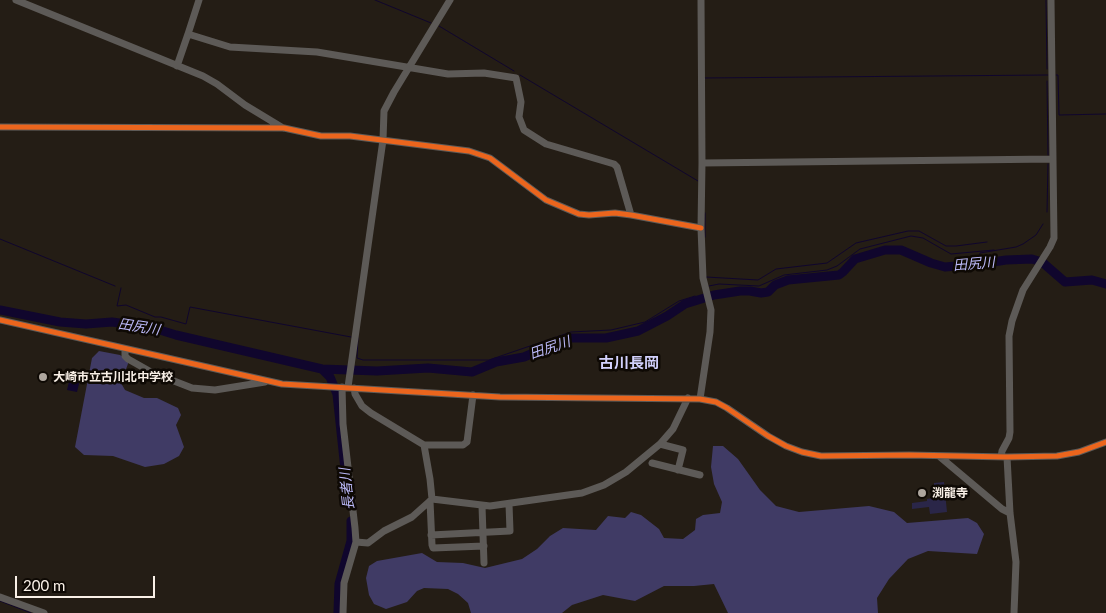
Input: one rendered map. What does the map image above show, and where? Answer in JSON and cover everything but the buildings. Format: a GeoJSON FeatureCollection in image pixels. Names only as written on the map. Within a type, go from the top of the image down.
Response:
{"type":"FeatureCollection","features":[{"type":"Feature","properties":{"kind":"street"},"geometry":{"type":"LineString","coordinates":[[16,0],[203,76],[245,105],[284,128]]}},
{"type":"Feature","properties":{"kind":"street"},"geometry":{"type":"LineString","coordinates":[[177,66],[199,0]]}},
{"type":"Feature","properties":{"kind":"street"},"geometry":{"type":"LineString","coordinates":[[343,613],[344,584],[356,542],[343,424],[343,387],[349,375],[351,363],[383,140],[384,111],[450,0]]}},
{"type":"Feature","properties":{"kind":"street"},"geometry":{"type":"LineString","coordinates":[[700,399],[710,332],[710,302],[703,278],[701,228],[701,0]]}},
{"type":"Feature","properties":{"kind":"street"},"geometry":{"type":"LineString","coordinates":[[1014,613],[1016,562],[1002,451],[1010,432],[1009,336],[1012,321],[1023,290],[1054,238],[1051,0]]}},
{"type":"Feature","properties":{"kind":"street"},"geometry":{"type":"LineString","coordinates":[[188,34],[230,46],[316,52],[448,74],[484,73],[516,78],[520,102],[519,117],[524,130],[546,144],[614,164],[617,167],[631,215]]}},
{"type":"Feature","properties":{"kind":"street"},"geometry":{"type":"LineString","coordinates":[[0,127],[284,128],[320,136],[350,136],[469,151],[485,156],[552,203],[579,214],[615,213],[701,228]]}},
{"type":"Feature","properties":{"kind":"street"},"geometry":{"type":"LineString","coordinates":[[702,163],[1053,160]]}},
{"type":"Feature","properties":{"kind":"street"},"geometry":{"type":"LineString","coordinates":[[0,320],[268,382],[526,398],[700,399],[716,402],[727,408],[786,446],[821,456],[1057,456],[1079,452],[1106,442]]}},
{"type":"Feature","properties":{"kind":"street"},"geometry":{"type":"LineString","coordinates":[[125,350],[125,356],[128,359],[151,372],[192,388],[215,390],[268,382]]}},
{"type":"Feature","properties":{"kind":"street"},"geometry":{"type":"LineString","coordinates":[[343,387],[355,394],[362,406],[371,413],[424,445],[462,444],[467,442],[473,395]]}},
{"type":"Feature","properties":{"kind":"street"},"geometry":{"type":"LineString","coordinates":[[356,542],[368,542],[384,531],[404,522],[431,500],[482,506],[509,504],[582,493],[604,485],[626,472],[660,444],[673,429],[688,398]]}},
{"type":"Feature","properties":{"kind":"street"},"geometry":{"type":"LineString","coordinates":[[660,444],[683,450],[678,470]]}},
{"type":"Feature","properties":{"kind":"street"},"geometry":{"type":"LineString","coordinates":[[424,445],[430,479],[432,545],[436,549],[484,546]]}},
{"type":"Feature","properties":{"kind":"street"},"geometry":{"type":"LineString","coordinates":[[939,456],[1002,509],[1010,513]]}},
{"type":"Feature","properties":{"kind":"street"},"geometry":{"type":"LineString","coordinates":[[652,463],[700,475]]}},
{"type":"Feature","properties":{"kind":"street"},"geometry":{"type":"LineString","coordinates":[[431,535],[510,531],[509,504]]}},
{"type":"Feature","properties":{"kind":"street"},"geometry":{"type":"LineString","coordinates":[[482,506],[484,563]]}},
{"type":"Feature","properties":{"kind":"street"},"geometry":{"type":"LineString","coordinates":[[0,597],[44,613]]}},
{"type":"Feature","properties":{"kind":"shaded area"},"geometry":{"type":"Polygon","coordinates":[[[99,351],[120,355],[129,361],[121,383],[125,390],[144,398],[157,398],[178,408],[181,415],[176,425],[184,447],[179,456],[164,464],[145,467],[113,456],[84,455],[75,447],[92,358],[99,351]]]}},
{"type":"Feature","properties":{"kind":"shaded area"},"geometry":{"type":"Polygon","coordinates":[[[71,373],[81,376],[77,392],[67,390],[71,373]]]}},
{"type":"Feature","properties":{"kind":"shaded area"},"geometry":{"type":"Polygon","coordinates":[[[713,446],[723,446],[738,459],[760,490],[776,506],[799,512],[869,506],[894,512],[907,523],[968,518],[977,523],[984,534],[977,554],[928,551],[908,559],[889,579],[877,598],[878,613],[728,613],[714,584],[664,586],[635,601],[603,595],[572,605],[562,613],[471,613],[468,603],[458,594],[448,589],[424,588],[417,591],[407,602],[386,609],[374,604],[369,595],[366,578],[369,566],[377,561],[422,553],[437,562],[463,563],[485,568],[522,559],[563,528],[596,530],[608,516],[625,518],[631,512],[641,515],[659,529],[664,538],[683,539],[695,530],[696,519],[703,515],[720,513],[722,502],[714,484],[711,467],[713,446]]]}},
{"type":"Feature","properties":{"kind":"shaded area"},"geometry":{"type":"Polygon","coordinates":[[[944,482],[947,512],[930,514],[929,507],[912,509],[912,503],[927,501],[927,499],[932,498],[931,488],[934,488],[934,483],[944,482]]]}},
{"type":"Feature","properties":{"kind":"waterway"},"geometry":{"type":"LineString","coordinates":[[375,0],[431,23]]}},
{"type":"Feature","properties":{"kind":"waterway"},"geometry":{"type":"LineString","coordinates":[[1046,0],[1047,69]]}},
{"type":"Feature","properties":{"kind":"waterway"},"geometry":{"type":"LineString","coordinates":[[439,26],[514,71]]}},
{"type":"Feature","properties":{"kind":"waterway"},"geometry":{"type":"LineString","coordinates":[[520,75],[698,181]]}},
{"type":"Feature","properties":{"kind":"waterway"},"geometry":{"type":"LineString","coordinates":[[703,78],[1048,75]]}},
{"type":"Feature","properties":{"kind":"waterway"},"geometry":{"type":"LineString","coordinates":[[1056,75],[1058,75],[1059,115],[1106,114]]}},
{"type":"Feature","properties":{"kind":"waterway"},"geometry":{"type":"LineString","coordinates":[[1047,81],[1048,155]]}},
{"type":"Feature","properties":{"kind":"waterway"},"geometry":{"type":"LineString","coordinates":[[1047,212],[1048,164]]}},
{"type":"Feature","properties":{"kind":"waterway"},"geometry":{"type":"LineString","coordinates":[[705,213],[705,237]]}},
{"type":"Feature","properties":{"kind":"waterway"},"geometry":{"type":"LineString","coordinates":[[980,264],[980,253],[1016,247],[1023,244],[1036,235],[1043,224]]}},
{"type":"Feature","properties":{"kind":"waterway"},"geometry":{"type":"LineString","coordinates":[[706,277],[758,280],[776,269],[827,263],[856,243],[908,231],[919,231],[946,246],[987,242]]}},
{"type":"Feature","properties":{"kind":"waterway"},"geometry":{"type":"LineString","coordinates":[[709,286],[719,284],[759,286],[784,275],[827,270],[837,266],[860,249],[911,236],[923,238],[951,254],[994,250]]}},
{"type":"Feature","properties":{"kind":"waterway"},"geometry":{"type":"LineString","coordinates":[[0,239],[115,286]]}},
{"type":"Feature","properties":{"kind":"waterway","name":"田尻川"},"geometry":{"type":"LineString","coordinates":[[0,310],[60,322],[86,324],[112,322],[150,327],[176,335],[322,369],[377,371],[428,368],[472,372],[496,362],[524,357],[568,338],[606,338],[638,331],[685,304],[714,295],[740,291],[768,292],[775,285],[788,280],[839,275],[855,259],[885,250],[901,250],[945,267],[1032,259],[1042,262],[1065,282],[1092,280],[1106,284]]}},
{"type":"Feature","properties":{"kind":"waterway"},"geometry":{"type":"LineString","coordinates":[[121,288],[117,306],[126,305],[155,317],[186,324],[190,307],[351,337]]}},
{"type":"Feature","properties":{"kind":"waterway"},"geometry":{"type":"LineString","coordinates":[[358,338],[357,358],[363,360],[489,360],[571,332],[611,330],[645,322],[679,301],[695,296]]}},
{"type":"Feature","properties":{"kind":"waterway","name":"長者川"},"geometry":{"type":"LineString","coordinates":[[322,369],[330,377],[337,394],[345,469]]}},
{"type":"Feature","properties":{"kind":"waterway","name":"長者川"},"geometry":{"type":"LineString","coordinates":[[338,613],[339,584],[351,541],[351,521]]}},
{"type":"Feature","properties":{"kind":"waterway"},"geometry":{"type":"LineString","coordinates":[[0,601],[31,613]]}},
{"type":"Feature","properties":{"kind":"cycle path"},"geometry":{"type":"LineString","coordinates":[[0,127],[284,128],[321,136],[350,136],[469,151],[490,158],[546,200],[579,214],[615,213],[701,228]]}},
{"type":"Feature","properties":{"kind":"cycle path"},"geometry":{"type":"LineString","coordinates":[[0,320],[282,384],[500,397],[700,399],[716,402],[727,408],[786,446],[821,456],[1057,456],[1079,452],[1106,442]]}},
{"type":"Feature","properties":{"kind":"place","name":"大崎市立古川北中学校"},"geometry":{"type":"Point","coordinates":[43,377]}},
{"type":"Feature","properties":{"kind":"place","name":"渕龍寺"},"geometry":{"type":"Point","coordinates":[922,493]}},
{"type":"Feature","properties":{"kind":"district","name":"古川長岡"},"geometry":{"type":"Point","coordinates":[629,363]}}]}
